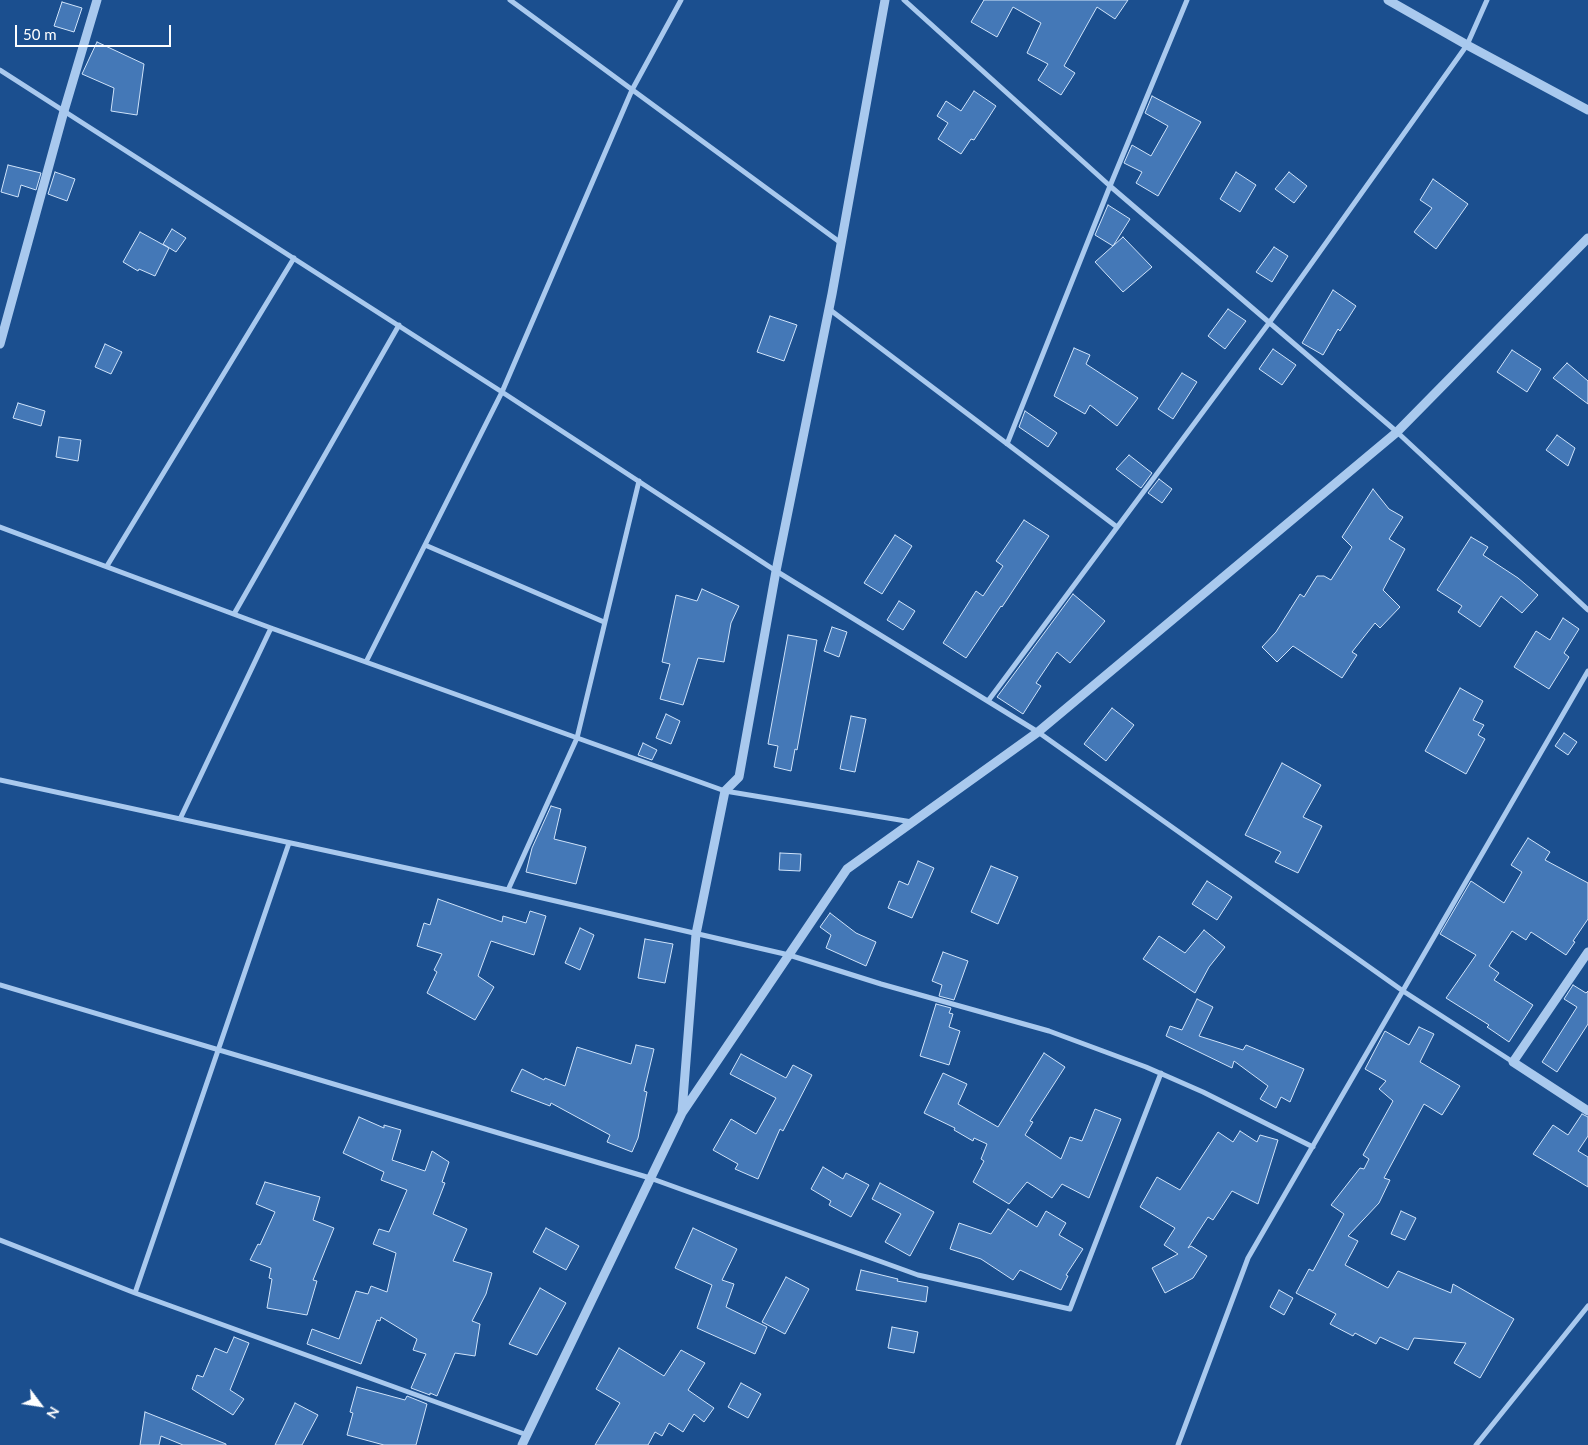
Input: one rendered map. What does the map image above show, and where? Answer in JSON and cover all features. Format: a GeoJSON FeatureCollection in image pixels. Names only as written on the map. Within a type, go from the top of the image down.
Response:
{"type":"FeatureCollection","features":[{"type":"Feature","properties":{"kind":"street"},"geometry":{"type":"LineString","coordinates":[[0,344],[64,111],[97,0]]}},
{"type":"Feature","properties":{"kind":"street"},"geometry":{"type":"LineString","coordinates":[[510,0],[841,243]]}},
{"type":"Feature","properties":{"kind":"street"},"geometry":{"type":"LineString","coordinates":[[366,662],[502,392],[632,90],[681,0]]}},
{"type":"Feature","properties":{"kind":"street"},"geometry":{"type":"LineString","coordinates":[[682,1114],[696,934],[726,791],[739,777],[776,571],[829,309],[885,0]]}},
{"type":"Feature","properties":{"kind":"street"},"geometry":{"type":"LineString","coordinates":[[904,0],[1110,186],[1397,432],[1588,610]]}},
{"type":"Feature","properties":{"kind":"street"},"geometry":{"type":"LineString","coordinates":[[1007,444],[1187,0]]}},
{"type":"Feature","properties":{"kind":"street"},"geometry":{"type":"LineString","coordinates":[[1388,0],[1588,110]]}},
{"type":"Feature","properties":{"kind":"street"},"geometry":{"type":"LineString","coordinates":[[988,701],[1269,322],[1467,45],[1487,0]]}},
{"type":"Feature","properties":{"kind":"street"},"geometry":{"type":"LineString","coordinates":[[0,70],[502,392],[776,571],[1038,732],[1403,991],[1588,1111]]}},
{"type":"Feature","properties":{"kind":"street"},"geometry":{"type":"LineString","coordinates":[[522,1445],[682,1114],[847,869],[1038,732],[1397,432],[1588,238]]}},
{"type":"Feature","properties":{"kind":"street"},"geometry":{"type":"LineString","coordinates":[[106,566],[294,258]]}},
{"type":"Feature","properties":{"kind":"street"},"geometry":{"type":"LineString","coordinates":[[829,309],[1117,527]]}},
{"type":"Feature","properties":{"kind":"street"},"geometry":{"type":"LineString","coordinates":[[234,614],[398,325]]}},
{"type":"Feature","properties":{"kind":"street"},"geometry":{"type":"LineString","coordinates":[[508,890],[577,738],[638,481]]}},
{"type":"Feature","properties":{"kind":"street"},"geometry":{"type":"LineString","coordinates":[[0,527],[271,628],[726,791],[913,822]]}},
{"type":"Feature","properties":{"kind":"street"},"geometry":{"type":"LineString","coordinates":[[426,545],[604,622]]}},
{"type":"Feature","properties":{"kind":"street"},"geometry":{"type":"LineString","coordinates":[[180,819],[271,628]]}},
{"type":"Feature","properties":{"kind":"street"},"geometry":{"type":"LineString","coordinates":[[1178,1445],[1248,1258],[1588,671]]}},
{"type":"Feature","properties":{"kind":"street"},"geometry":{"type":"LineString","coordinates":[[0,780],[508,890],[789,955],[881,984],[1049,1031],[1203,1092],[1313,1147]]}},
{"type":"Feature","properties":{"kind":"street"},"geometry":{"type":"LineString","coordinates":[[135,1293],[289,843]]}},
{"type":"Feature","properties":{"kind":"street"},"geometry":{"type":"LineString","coordinates":[[1513,1062],[1588,952]]}},
{"type":"Feature","properties":{"kind":"street"},"geometry":{"type":"LineString","coordinates":[[0,985],[650,1178],[918,1275],[1070,1309],[1161,1074]]}},
{"type":"Feature","properties":{"kind":"street"},"geometry":{"type":"LineString","coordinates":[[0,1240],[135,1293],[527,1435]]}},
{"type":"Feature","properties":{"kind":"street"},"geometry":{"type":"LineString","coordinates":[[1476,1445],[1588,1306]]}},
{"type":"Feature","properties":{"kind":"building"},"geometry":{"type":"Polygon","coordinates":[[[984,0],[1128,0],[1115,19],[1097,7],[1064,66],[1075,73],[1061,95],[1038,80],[1048,64],[1027,53],[1041,23],[1013,7],[997,37],[971,22],[984,0]]]}},
{"type":"Feature","properties":{"kind":"building"},"geometry":{"type":"Polygon","coordinates":[[[62,2],[82,8],[74,32],[54,26],[62,2]]]}},
{"type":"Feature","properties":{"kind":"building"},"geometry":{"type":"Polygon","coordinates":[[[97,42],[144,64],[137,115],[111,111],[114,88],[82,74],[97,42]]]}},
{"type":"Feature","properties":{"kind":"building"},"geometry":{"type":"Polygon","coordinates":[[[974,91],[996,106],[974,140],[971,139],[961,154],[938,139],[948,123],[937,116],[946,101],[961,111],[974,91]]]}},
{"type":"Feature","properties":{"kind":"building"},"geometry":{"type":"Polygon","coordinates":[[[1152,96],[1201,122],[1158,196],[1136,183],[1142,172],[1124,163],[1132,145],[1151,156],[1168,126],[1145,113],[1152,96]]]}},
{"type":"Feature","properties":{"kind":"building"},"geometry":{"type":"Polygon","coordinates":[[[8,165],[41,173],[36,190],[21,185],[18,197],[1,192],[8,165]]]}},
{"type":"Feature","properties":{"kind":"building"},"geometry":{"type":"Polygon","coordinates":[[[55,172],[75,179],[67,201],[48,194],[55,172]]]}},
{"type":"Feature","properties":{"kind":"building"},"geometry":{"type":"Polygon","coordinates":[[[1236,172],[1256,185],[1240,212],[1220,199],[1236,172]]]}},
{"type":"Feature","properties":{"kind":"building"},"geometry":{"type":"Polygon","coordinates":[[[1289,172],[1307,186],[1294,203],[1275,189],[1289,172]]]}},
{"type":"Feature","properties":{"kind":"building"},"geometry":{"type":"Polygon","coordinates":[[[1433,179],[1468,204],[1436,249],[1414,232],[1432,208],[1420,200],[1433,179]]]}},
{"type":"Feature","properties":{"kind":"building"},"geometry":{"type":"Polygon","coordinates":[[[1108,205],[1130,219],[1113,246],[1095,235],[1108,205]]]}},
{"type":"Feature","properties":{"kind":"building"},"geometry":{"type":"Polygon","coordinates":[[[172,229],[186,238],[176,252],[163,244],[172,229]]]}},
{"type":"Feature","properties":{"kind":"building"},"geometry":{"type":"Polygon","coordinates":[[[140,232],[169,248],[155,276],[139,269],[138,271],[123,262],[140,232]]]}},
{"type":"Feature","properties":{"kind":"building"},"geometry":{"type":"Polygon","coordinates":[[[1123,237],[1152,267],[1123,292],[1095,262],[1123,237]]]}},
{"type":"Feature","properties":{"kind":"building"},"geometry":{"type":"Polygon","coordinates":[[[1274,247],[1288,256],[1272,282],[1256,272],[1274,247]]]}},
{"type":"Feature","properties":{"kind":"building"},"geometry":{"type":"Polygon","coordinates":[[[1333,290],[1356,306],[1340,331],[1338,329],[1323,355],[1302,343],[1333,290]]]}},
{"type":"Feature","properties":{"kind":"building"},"geometry":{"type":"Polygon","coordinates":[[[1228,309],[1246,321],[1225,349],[1208,336],[1228,309]]]}},
{"type":"Feature","properties":{"kind":"building"},"geometry":{"type":"Polygon","coordinates":[[[770,316],[797,325],[784,361],[757,352],[770,316]]]}},
{"type":"Feature","properties":{"kind":"building"},"geometry":{"type":"Polygon","coordinates":[[[105,344],[122,352],[111,374],[95,367],[105,344]]]}},
{"type":"Feature","properties":{"kind":"building"},"geometry":{"type":"Polygon","coordinates":[[[1074,348],[1090,355],[1086,364],[1138,398],[1117,426],[1090,405],[1085,414],[1054,396],[1074,348]]]}},
{"type":"Feature","properties":{"kind":"building"},"geometry":{"type":"Polygon","coordinates":[[[1273,349],[1296,365],[1282,385],[1259,369],[1273,349]]]}},
{"type":"Feature","properties":{"kind":"building"},"geometry":{"type":"Polygon","coordinates":[[[1512,350],[1541,369],[1527,392],[1497,372],[1512,350]]]}},
{"type":"Feature","properties":{"kind":"building"},"geometry":{"type":"Polygon","coordinates":[[[1567,363],[1588,381],[1588,404],[1553,378],[1567,363]]]}},
{"type":"Feature","properties":{"kind":"building"},"geometry":{"type":"Polygon","coordinates":[[[1182,373],[1197,382],[1173,419],[1158,409],[1182,373]]]}},
{"type":"Feature","properties":{"kind":"building"},"geometry":{"type":"Polygon","coordinates":[[[18,403],[45,411],[41,426],[13,418],[18,403]]]}},
{"type":"Feature","properties":{"kind":"building"},"geometry":{"type":"Polygon","coordinates":[[[1025,411],[1057,433],[1048,447],[1019,427],[1025,411]]]}},
{"type":"Feature","properties":{"kind":"building"},"geometry":{"type":"Polygon","coordinates":[[[1557,435],[1575,448],[1568,466],[1546,450],[1557,435]]]}},
{"type":"Feature","properties":{"kind":"building"},"geometry":{"type":"Polygon","coordinates":[[[59,437],[81,440],[78,461],[56,457],[59,437]]]}},
{"type":"Feature","properties":{"kind":"building"},"geometry":{"type":"Polygon","coordinates":[[[1129,455],[1152,473],[1141,488],[1116,469],[1129,455]]]}},
{"type":"Feature","properties":{"kind":"building"},"geometry":{"type":"Polygon","coordinates":[[[1159,479],[1172,489],[1162,503],[1148,493],[1159,479]]]}},
{"type":"Feature","properties":{"kind":"building"},"geometry":{"type":"Polygon","coordinates":[[[1373,489],[1389,509],[1403,517],[1389,539],[1405,549],[1383,590],[1400,607],[1380,628],[1375,623],[1352,652],[1357,655],[1342,678],[1293,646],[1277,662],[1262,647],[1276,632],[1300,594],[1304,597],[1317,576],[1324,576],[1331,580],[1352,547],[1342,537],[1373,489]]]}},
{"type":"Feature","properties":{"kind":"building"},"geometry":{"type":"Polygon","coordinates":[[[1024,520],[1049,536],[966,658],[943,643],[976,591],[983,596],[1003,566],[996,561],[1024,520]]]}},
{"type":"Feature","properties":{"kind":"building"},"geometry":{"type":"Polygon","coordinates":[[[895,535],[912,546],[882,594],[864,583],[895,535]]]}},
{"type":"Feature","properties":{"kind":"building"},"geometry":{"type":"Polygon","coordinates":[[[1471,537],[1488,547],[1483,555],[1518,578],[1538,595],[1522,613],[1501,596],[1480,627],[1458,612],[1462,606],[1437,590],[1471,537]]]}},
{"type":"Feature","properties":{"kind":"building"},"geometry":{"type":"Polygon","coordinates":[[[702,589],[739,606],[731,623],[724,662],[698,658],[683,705],[660,699],[670,664],[662,662],[676,595],[697,601],[702,589]]]}},
{"type":"Feature","properties":{"kind":"building"},"geometry":{"type":"Polygon","coordinates":[[[1073,594],[1105,621],[1070,663],[1057,652],[1036,683],[1041,686],[1023,714],[997,697],[1073,594]]]}},
{"type":"Feature","properties":{"kind":"building"},"geometry":{"type":"Polygon","coordinates":[[[899,601],[915,611],[903,630],[887,620],[899,601]]]}},
{"type":"Feature","properties":{"kind":"building"},"geometry":{"type":"Polygon","coordinates":[[[1563,618],[1579,629],[1564,653],[1569,657],[1549,689],[1514,667],[1536,631],[1550,640],[1563,618]]]}},
{"type":"Feature","properties":{"kind":"building"},"geometry":{"type":"Polygon","coordinates":[[[832,627],[847,632],[839,657],[824,651],[832,627]]]}},
{"type":"Feature","properties":{"kind":"building"},"geometry":{"type":"Polygon","coordinates":[[[788,635],[817,640],[797,750],[795,749],[791,771],[774,767],[778,746],[768,744],[788,635]]]}},
{"type":"Feature","properties":{"kind":"building"},"geometry":{"type":"Polygon","coordinates":[[[1460,688],[1483,701],[1473,720],[1484,725],[1478,735],[1485,739],[1466,774],[1425,751],[1460,688]]]}},
{"type":"Feature","properties":{"kind":"building"},"geometry":{"type":"Polygon","coordinates":[[[1112,708],[1134,725],[1106,761],[1084,744],[1112,708]]]}},
{"type":"Feature","properties":{"kind":"building"},"geometry":{"type":"Polygon","coordinates":[[[666,714],[680,721],[671,744],[656,738],[666,714]]]}},
{"type":"Feature","properties":{"kind":"building"},"geometry":{"type":"Polygon","coordinates":[[[851,716],[866,719],[855,772],[840,769],[851,716]]]}},
{"type":"Feature","properties":{"kind":"building"},"geometry":{"type":"Polygon","coordinates":[[[1564,733],[1577,742],[1568,755],[1555,746],[1564,733]]]}},
{"type":"Feature","properties":{"kind":"building"},"geometry":{"type":"Polygon","coordinates":[[[643,743],[657,750],[652,760],[638,755],[643,743]]]}},
{"type":"Feature","properties":{"kind":"building"},"geometry":{"type":"Polygon","coordinates":[[[1282,763],[1321,785],[1303,817],[1322,826],[1298,873],[1275,862],[1281,852],[1245,835],[1282,763]]]}},
{"type":"Feature","properties":{"kind":"building"},"geometry":{"type":"Polygon","coordinates":[[[551,806],[561,809],[554,839],[586,847],[576,884],[526,872],[532,848],[551,806]]]}},
{"type":"Feature","properties":{"kind":"building"},"geometry":{"type":"Polygon","coordinates":[[[1528,838],[1550,852],[1545,860],[1588,883],[1588,919],[1566,955],[1531,932],[1526,940],[1512,931],[1489,966],[1499,973],[1494,980],[1533,1005],[1509,1042],[1487,1027],[1489,1025],[1446,998],[1476,955],[1440,934],[1471,881],[1504,903],[1522,872],[1511,865],[1528,838]]]}},
{"type":"Feature","properties":{"kind":"building"},"geometry":{"type":"Polygon","coordinates":[[[780,853],[801,854],[800,871],[779,870],[780,853]]]}},
{"type":"Feature","properties":{"kind":"building"},"geometry":{"type":"Polygon","coordinates":[[[918,861],[934,868],[912,918],[888,908],[899,881],[908,885],[918,861]]]}},
{"type":"Feature","properties":{"kind":"building"},"geometry":{"type":"Polygon","coordinates":[[[991,866],[1018,877],[998,924],[971,912],[991,866]]]}},
{"type":"Feature","properties":{"kind":"building"},"geometry":{"type":"Polygon","coordinates":[[[1207,881],[1232,897],[1217,920],[1192,904],[1207,881]]]}},
{"type":"Feature","properties":{"kind":"building"},"geometry":{"type":"Polygon","coordinates":[[[438,899],[502,922],[503,916],[526,923],[530,911],[546,916],[534,955],[491,941],[478,976],[494,987],[475,1020],[427,993],[437,972],[434,970],[442,954],[417,946],[424,923],[430,925],[438,899]]]}},
{"type":"Feature","properties":{"kind":"building"},"geometry":{"type":"Polygon","coordinates":[[[830,913],[856,933],[876,942],[866,966],[826,948],[831,935],[820,927],[830,913]]]}},
{"type":"Feature","properties":{"kind":"building"},"geometry":{"type":"Polygon","coordinates":[[[580,928],[594,935],[580,970],[565,963],[580,928]]]}},
{"type":"Feature","properties":{"kind":"building"},"geometry":{"type":"Polygon","coordinates":[[[1204,930],[1225,947],[1209,967],[1195,993],[1143,959],[1159,936],[1185,953],[1204,930]]]}},
{"type":"Feature","properties":{"kind":"building"},"geometry":{"type":"Polygon","coordinates":[[[645,939],[673,944],[665,983],[638,978],[645,939]]]}},
{"type":"Feature","properties":{"kind":"building"},"geometry":{"type":"Polygon","coordinates":[[[943,952],[968,961],[954,1000],[939,996],[942,985],[932,981],[943,952]]]}},
{"type":"Feature","properties":{"kind":"building"},"geometry":{"type":"Polygon","coordinates":[[[1573,985],[1586,993],[1588,991],[1588,1024],[1557,1072],[1542,1062],[1577,1007],[1564,999],[1573,985]]]}},
{"type":"Feature","properties":{"kind":"building"},"geometry":{"type":"Polygon","coordinates":[[[1197,999],[1213,1007],[1199,1036],[1243,1050],[1246,1045],[1304,1069],[1290,1102],[1281,1097],[1276,1108],[1260,1099],[1268,1086],[1234,1061],[1232,1068],[1166,1036],[1170,1026],[1182,1030],[1197,999]]]}},
{"type":"Feature","properties":{"kind":"building"},"geometry":{"type":"Polygon","coordinates":[[[936,1004],[951,1008],[949,1013],[953,1014],[949,1027],[960,1031],[949,1065],[920,1056],[936,1004]]]}},
{"type":"Feature","properties":{"kind":"building"},"geometry":{"type":"Polygon","coordinates":[[[1419,1027],[1434,1034],[1420,1062],[1460,1086],[1442,1115],[1424,1104],[1384,1178],[1390,1180],[1379,1203],[1348,1236],[1358,1241],[1345,1265],[1388,1288],[1398,1271],[1451,1293],[1453,1284],[1514,1319],[1480,1378],[1454,1363],[1466,1343],[1414,1338],[1408,1350],[1380,1337],[1376,1344],[1355,1333],[1353,1336],[1330,1324],[1336,1314],[1296,1293],[1309,1269],[1313,1271],[1344,1214],[1331,1205],[1360,1168],[1364,1169],[1369,1159],[1363,1155],[1393,1101],[1379,1089],[1386,1081],[1365,1069],[1385,1031],[1409,1045],[1419,1027]]]}},
{"type":"Feature","properties":{"kind":"building"},"geometry":{"type":"Polygon","coordinates":[[[636,1045],[654,1049],[644,1091],[647,1092],[638,1138],[632,1152],[607,1142],[610,1135],[551,1103],[550,1106],[511,1091],[522,1069],[544,1080],[545,1078],[565,1086],[577,1047],[631,1064],[636,1045]]]}},
{"type":"Feature","properties":{"kind":"building"},"geometry":{"type":"Polygon","coordinates":[[[1044,1053],[1065,1067],[1030,1121],[1033,1122],[1025,1135],[1061,1159],[1070,1137],[1082,1141],[1095,1109],[1121,1119],[1089,1198],[1062,1184],[1052,1198],[1027,1182],[1009,1204],[973,1182],[984,1161],[981,1159],[987,1144],[974,1138],[973,1141],[954,1130],[955,1128],[924,1113],[943,1073],[967,1084],[958,1104],[998,1127],[1044,1053]]]}},
{"type":"Feature","properties":{"kind":"building"},"geometry":{"type":"Polygon","coordinates":[[[741,1054],[786,1078],[793,1065],[812,1075],[783,1131],[780,1129],[758,1179],[735,1169],[738,1164],[713,1150],[731,1119],[756,1134],[776,1098],[730,1074],[741,1054]]]}},
{"type":"Feature","properties":{"kind":"building"},"geometry":{"type":"Polygon","coordinates":[[[1582,1114],[1588,1117],[1588,1136],[1578,1151],[1588,1157],[1588,1187],[1533,1154],[1553,1125],[1568,1135],[1582,1114]]]}},
{"type":"Feature","properties":{"kind":"building"},"geometry":{"type":"Polygon","coordinates":[[[359,1117],[384,1128],[384,1125],[401,1130],[392,1160],[425,1171],[432,1151],[449,1162],[442,1182],[445,1183],[433,1214],[467,1229],[453,1261],[492,1273],[486,1294],[472,1321],[480,1324],[475,1356],[455,1353],[437,1396],[411,1388],[426,1354],[413,1350],[417,1339],[381,1317],[380,1321],[377,1320],[361,1364],[307,1344],[312,1329],[339,1339],[356,1291],[368,1294],[371,1286],[387,1292],[396,1253],[373,1244],[379,1229],[389,1232],[407,1190],[381,1180],[384,1172],[343,1153],[359,1117]]]}},
{"type":"Feature","properties":{"kind":"building"},"geometry":{"type":"Polygon","coordinates":[[[1240,1131],[1257,1142],[1260,1135],[1278,1140],[1258,1204],[1232,1191],[1213,1220],[1208,1217],[1188,1248],[1191,1246],[1207,1256],[1193,1278],[1165,1293],[1152,1268],[1178,1254],[1164,1245],[1175,1228],[1140,1207],[1157,1177],[1180,1190],[1218,1132],[1233,1142],[1240,1131]]]}},
{"type":"Feature","properties":{"kind":"building"},"geometry":{"type":"Polygon","coordinates":[[[823,1167],[843,1179],[846,1173],[869,1185],[851,1217],[829,1205],[831,1201],[811,1189],[823,1167]]]}},
{"type":"Feature","properties":{"kind":"building"},"geometry":{"type":"Polygon","coordinates":[[[265,1182],[320,1197],[313,1220],[334,1228],[313,1280],[317,1281],[307,1315],[267,1308],[272,1279],[269,1278],[271,1268],[250,1260],[258,1244],[260,1245],[275,1212],[256,1204],[265,1182]]]}},
{"type":"Feature","properties":{"kind":"building"},"geometry":{"type":"Polygon","coordinates":[[[880,1183],[934,1212],[910,1256],[885,1242],[901,1214],[872,1199],[880,1183]]]}},
{"type":"Feature","properties":{"kind":"building"},"geometry":{"type":"Polygon","coordinates":[[[1008,1209],[1037,1227],[1046,1211],[1066,1223],[1059,1235],[1083,1249],[1066,1275],[1068,1276],[1061,1290],[1020,1270],[1013,1280],[981,1259],[950,1249],[959,1223],[991,1234],[1008,1209]]]}},
{"type":"Feature","properties":{"kind":"building"},"geometry":{"type":"Polygon","coordinates":[[[1401,1211],[1416,1218],[1405,1240],[1391,1234],[1401,1211]]]}},
{"type":"Feature","properties":{"kind":"building"},"geometry":{"type":"Polygon","coordinates":[[[546,1228],[579,1246],[566,1270],[533,1252],[546,1228]]]}},
{"type":"Feature","properties":{"kind":"building"},"geometry":{"type":"Polygon","coordinates":[[[693,1228],[737,1249],[722,1280],[734,1284],[726,1307],[767,1327],[755,1354],[697,1328],[712,1285],[675,1268],[693,1228]]]}},
{"type":"Feature","properties":{"kind":"building"},"geometry":{"type":"Polygon","coordinates":[[[861,1270],[898,1279],[897,1281],[928,1287],[926,1302],[856,1290],[861,1270]]]}},
{"type":"Feature","properties":{"kind":"building"},"geometry":{"type":"Polygon","coordinates":[[[786,1277],[809,1289],[785,1334],[762,1322],[786,1277]]]}},
{"type":"Feature","properties":{"kind":"building"},"geometry":{"type":"Polygon","coordinates":[[[540,1288],[566,1303],[537,1355],[509,1344],[540,1288]]]}},
{"type":"Feature","properties":{"kind":"building"},"geometry":{"type":"Polygon","coordinates":[[[1279,1290],[1293,1298],[1284,1315],[1270,1307],[1279,1290]]]}},
{"type":"Feature","properties":{"kind":"building"},"geometry":{"type":"Polygon","coordinates":[[[892,1327],[918,1332],[914,1353],[888,1348],[892,1327]]]}},
{"type":"Feature","properties":{"kind":"building"},"geometry":{"type":"Polygon","coordinates":[[[234,1337],[249,1343],[230,1390],[244,1399],[233,1415],[192,1389],[197,1375],[203,1377],[215,1348],[227,1353],[234,1337]]]}},
{"type":"Feature","properties":{"kind":"building"},"geometry":{"type":"Polygon","coordinates":[[[619,1348],[664,1376],[681,1350],[705,1363],[688,1390],[714,1408],[704,1422],[694,1414],[683,1432],[669,1423],[662,1436],[655,1432],[648,1445],[595,1445],[620,1403],[596,1389],[619,1348]]]}},
{"type":"Feature","properties":{"kind":"building"},"geometry":{"type":"Polygon","coordinates":[[[741,1383],[761,1394],[748,1418],[728,1407],[741,1383]]]}},
{"type":"Feature","properties":{"kind":"building"},"geometry":{"type":"Polygon","coordinates":[[[357,1387],[405,1400],[407,1396],[427,1404],[416,1445],[384,1445],[347,1435],[353,1413],[350,1412],[357,1387]]]}},
{"type":"Feature","properties":{"kind":"building"},"geometry":{"type":"Polygon","coordinates":[[[295,1403],[318,1415],[302,1445],[275,1445],[295,1403]]]}},
{"type":"Feature","properties":{"kind":"building"},"geometry":{"type":"Polygon","coordinates":[[[145,1412],[226,1445],[183,1445],[161,1436],[159,1445],[140,1445],[145,1412]]]}}]}
